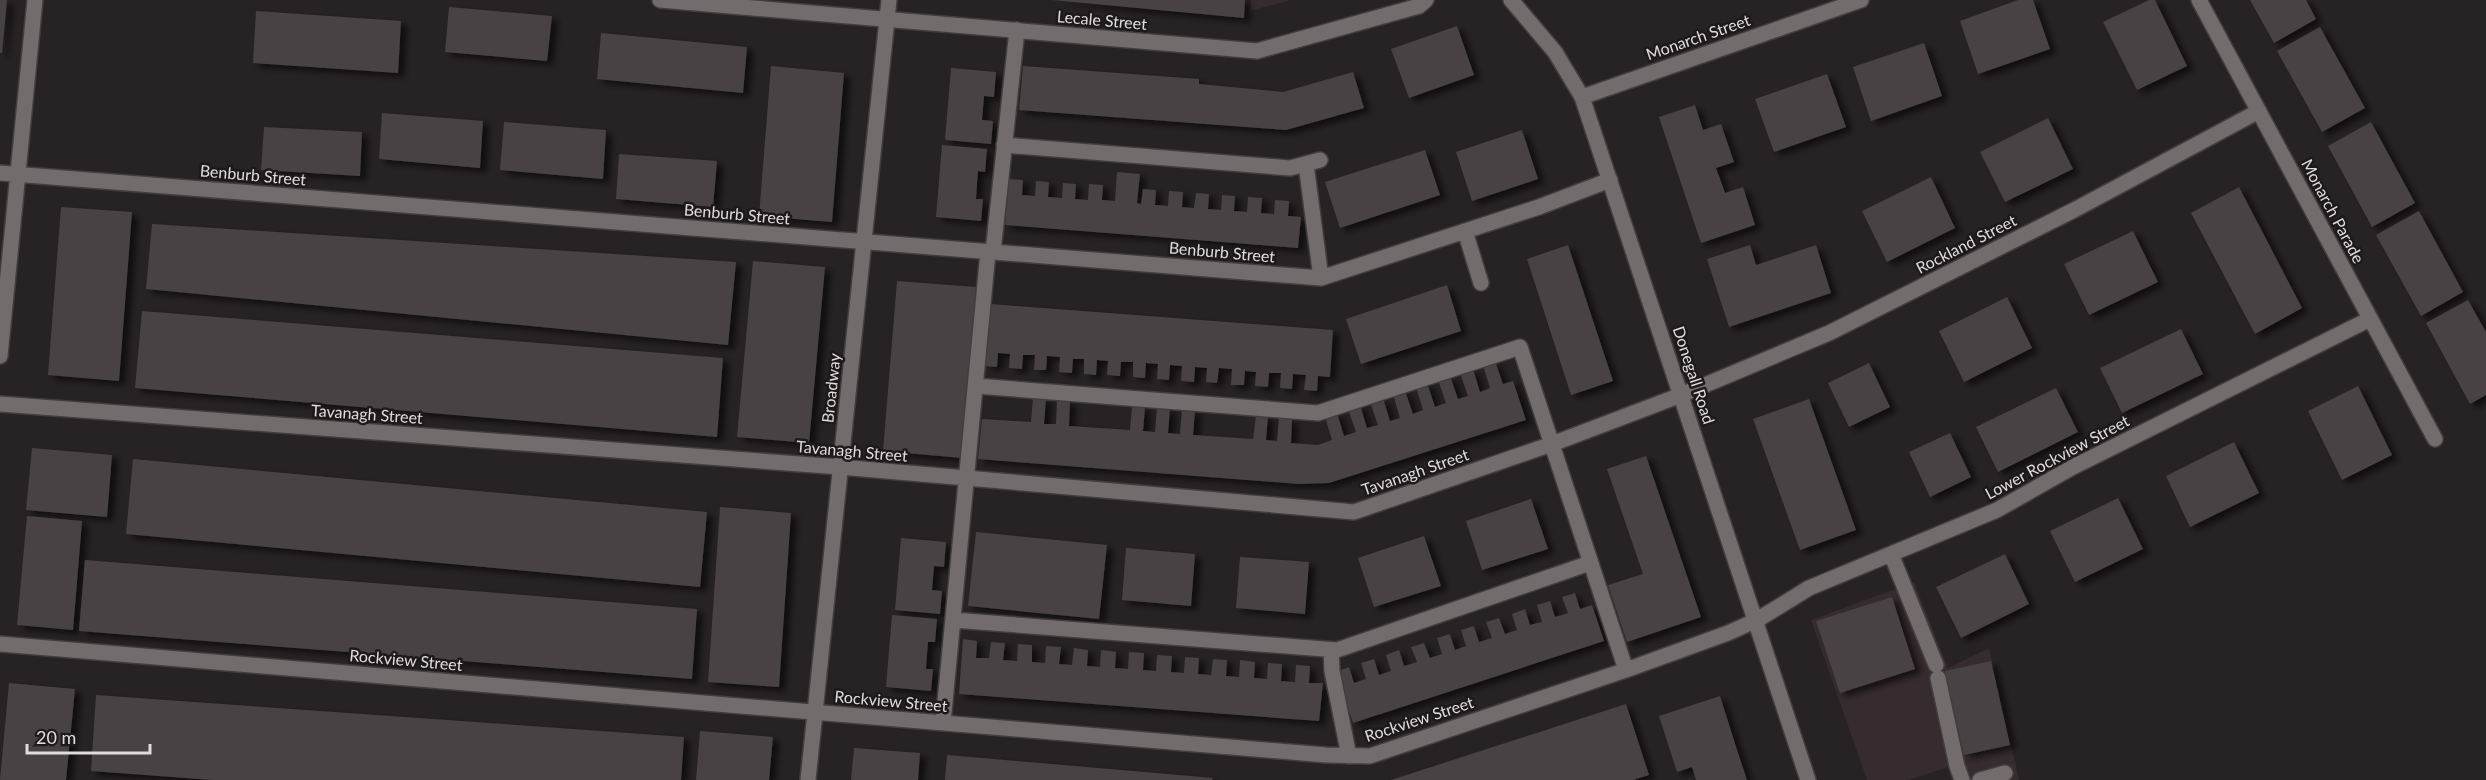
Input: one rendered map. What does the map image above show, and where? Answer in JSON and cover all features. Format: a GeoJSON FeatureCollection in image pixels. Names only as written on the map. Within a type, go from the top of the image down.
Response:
{"type":"FeatureCollection","features":[{"type":"Feature","properties":{"kind":"street"},"geometry":{"type":"LineString","coordinates":[[0,356],[35,0]]}},
{"type":"Feature","properties":{"kind":"street","name":"Lecale Street"},"geometry":{"type":"LineString","coordinates":[[660,0],[1257,51],[1423,3]]}},
{"type":"Feature","properties":{"kind":"street","name":"Broadway"},"geometry":{"type":"LineString","coordinates":[[808,780],[889,0]]}},
{"type":"Feature","properties":{"kind":"street","name":"Donegall Road"},"geometry":{"type":"LineString","coordinates":[[1511,0],[1555,52],[1582,97],[1808,780]]}},
{"type":"Feature","properties":{"kind":"street","name":"Monarch Street"},"geometry":{"type":"LineString","coordinates":[[1582,97],[1861,0]]}},
{"type":"Feature","properties":{"kind":"street","name":"Monarch Parade"},"geometry":{"type":"LineString","coordinates":[[2199,0],[2435,439]]}},
{"type":"Feature","properties":{"kind":"street"},"geometry":{"type":"LineString","coordinates":[[943,723],[976,386],[1017,30]]}},
{"type":"Feature","properties":{"kind":"street","name":"Rockland Street"},"geometry":{"type":"LineString","coordinates":[[1681,395],[1830,333],[2076,209],[2259,111]]}},
{"type":"Feature","properties":{"kind":"street"},"geometry":{"type":"LineString","coordinates":[[1005,145],[1290,168],[1313,162],[1321,278]]}},
{"type":"Feature","properties":{"kind":"street","name":"Benburb Street"},"geometry":{"type":"LineString","coordinates":[[0,173],[1321,278],[1539,207],[1610,180]]}},
{"type":"Feature","properties":{"kind":"street"},"geometry":{"type":"LineString","coordinates":[[1465,231],[1481,283]]}},
{"type":"Feature","properties":{"kind":"street","name":"Lower Rockview Street"},"geometry":{"type":"LineString","coordinates":[[1756,620],[1809,588],[1996,510],[2073,467],[2370,319]]}},
{"type":"Feature","properties":{"kind":"street"},"geometry":{"type":"LineString","coordinates":[[976,386],[1318,413],[1520,347],[1626,670]]}},
{"type":"Feature","properties":{"kind":"street","name":"Tavanagh Street"},"geometry":{"type":"LineString","coordinates":[[0,404],[840,467],[1354,512],[1552,444],[1681,395]]}},
{"type":"Feature","properties":{"kind":"street"},"geometry":{"type":"LineString","coordinates":[[1892,554],[1937,672],[1962,780]]}},
{"type":"Feature","properties":{"kind":"street"},"geometry":{"type":"LineString","coordinates":[[953,620],[1337,650],[1590,562]]}},
{"type":"Feature","properties":{"kind":"street","name":"Rockview Street"},"geometry":{"type":"LineString","coordinates":[[0,644],[943,723],[1370,756],[1626,670],[1756,620]]}},
{"type":"Feature","properties":{"kind":"street"},"geometry":{"type":"LineString","coordinates":[[1331,650],[1332,672],[1348,756]]}},
{"type":"Feature","properties":{"kind":"street"},"geometry":{"type":"LineString","coordinates":[[1980,780],[2005,773]]}},
{"type":"Feature","properties":{"kind":"shaded area"},"geometry":{"type":"Polygon","coordinates":[[[1251,0],[1291,0],[1250,11],[1251,0]]]}},
{"type":"Feature","properties":{"kind":"shaded area"},"geometry":{"type":"Polygon","coordinates":[[[1914,582],[1948,668],[1989,648],[2019,780],[1952,780],[1948,767],[1909,780],[1867,780],[1811,620],[1914,582]]]}},
{"type":"Feature","properties":{"kind":"building"},"geometry":{"type":"Polygon","coordinates":[[[0,0],[7,0],[2,53],[0,53],[0,0]]]}},
{"type":"Feature","properties":{"kind":"building"},"geometry":{"type":"Polygon","coordinates":[[[1052,0],[1245,0],[1244,18],[1052,0]]]}},
{"type":"Feature","properties":{"kind":"building"},"geometry":{"type":"Polygon","coordinates":[[[2018,0],[2033,0],[2050,49],[1978,74],[1960,21],[2018,0]]]}},
{"type":"Feature","properties":{"kind":"building"},"geometry":{"type":"Polygon","coordinates":[[[2149,0],[2155,0],[2187,66],[2137,90],[2103,22],[2149,0]]]}},
{"type":"Feature","properties":{"kind":"building"},"geometry":{"type":"Polygon","coordinates":[[[2250,0],[2306,0],[2316,19],[2274,43],[2250,0]]]}},
{"type":"Feature","properties":{"kind":"building"},"geometry":{"type":"Polygon","coordinates":[[[449,7],[552,16],[547,61],[445,52],[449,7]]]}},
{"type":"Feature","properties":{"kind":"building"},"geometry":{"type":"Polygon","coordinates":[[[256,11],[401,21],[398,73],[253,63],[256,11]]]}},
{"type":"Feature","properties":{"kind":"building"},"geometry":{"type":"Polygon","coordinates":[[[1457,26],[1474,75],[1409,98],[1391,49],[1457,26]]]}},
{"type":"Feature","properties":{"kind":"building"},"geometry":{"type":"Polygon","coordinates":[[[2320,27],[2365,108],[2322,132],[2277,51],[2320,27]]]}},
{"type":"Feature","properties":{"kind":"building"},"geometry":{"type":"Polygon","coordinates":[[[601,33],[747,47],[743,93],[597,79],[601,33]]]}},
{"type":"Feature","properties":{"kind":"building"},"geometry":{"type":"Polygon","coordinates":[[[1924,43],[1942,96],[1871,121],[1853,67],[1924,43]]]}},
{"type":"Feature","properties":{"kind":"building"},"geometry":{"type":"Polygon","coordinates":[[[771,66],[844,73],[832,222],[759,216],[771,66]]]}},
{"type":"Feature","properties":{"kind":"building"},"geometry":{"type":"Polygon","coordinates":[[[1023,66],[1199,79],[1199,84],[1283,92],[1353,72],[1364,108],[1286,130],[1019,110],[1023,66]]]}},
{"type":"Feature","properties":{"kind":"building"},"geometry":{"type":"Polygon","coordinates":[[[951,68],[996,72],[994,97],[984,96],[982,120],[993,121],[991,144],[945,140],[951,68]]]}},
{"type":"Feature","properties":{"kind":"building"},"geometry":{"type":"Polygon","coordinates":[[[1827,74],[1846,127],[1774,152],[1755,99],[1827,74]]]}},
{"type":"Feature","properties":{"kind":"building"},"geometry":{"type":"Polygon","coordinates":[[[1695,105],[1703,130],[1721,124],[1734,162],[1716,168],[1725,193],[1743,187],[1755,225],[1701,243],[1659,117],[1695,105]]]}},
{"type":"Feature","properties":{"kind":"building"},"geometry":{"type":"Polygon","coordinates":[[[382,113],[483,121],[480,168],[379,159],[382,113]]]}},
{"type":"Feature","properties":{"kind":"building"},"geometry":{"type":"Polygon","coordinates":[[[2048,118],[2073,169],[2005,202],[1980,152],[2048,118]]]}},
{"type":"Feature","properties":{"kind":"building"},"geometry":{"type":"Polygon","coordinates":[[[504,122],[606,130],[603,179],[500,170],[504,122]]]}},
{"type":"Feature","properties":{"kind":"building"},"geometry":{"type":"Polygon","coordinates":[[[2371,122],[2415,203],[2372,227],[2328,146],[2371,122]]]}},
{"type":"Feature","properties":{"kind":"building"},"geometry":{"type":"Polygon","coordinates":[[[264,127],[362,132],[360,176],[261,170],[264,127]]]}},
{"type":"Feature","properties":{"kind":"building"},"geometry":{"type":"Polygon","coordinates":[[[1522,130],[1538,179],[1472,201],[1456,152],[1522,130]]]}},
{"type":"Feature","properties":{"kind":"building"},"geometry":{"type":"Polygon","coordinates":[[[942,145],[987,149],[985,172],[978,171],[976,199],[983,199],[981,221],[936,217],[942,145]]]}},
{"type":"Feature","properties":{"kind":"building"},"geometry":{"type":"Polygon","coordinates":[[[1425,150],[1440,195],[1340,228],[1325,182],[1425,150]]]}},
{"type":"Feature","properties":{"kind":"building"},"geometry":{"type":"Polygon","coordinates":[[[619,154],[717,161],[713,207],[616,199],[619,154]]]}},
{"type":"Feature","properties":{"kind":"building"},"geometry":{"type":"Polygon","coordinates":[[[1117,172],[1140,174],[1137,203],[1141,204],[1143,189],[1156,190],[1155,205],[1168,206],[1169,191],[1183,192],[1182,207],[1194,208],[1196,193],[1209,194],[1208,209],[1221,210],[1222,195],[1235,196],[1234,211],[1247,212],[1248,197],[1262,198],[1261,213],[1274,214],[1275,200],[1289,201],[1288,216],[1301,217],[1298,248],[1005,225],[1009,179],[1023,180],[1022,195],[1035,196],[1036,181],[1049,182],[1048,197],[1062,198],[1063,183],[1076,184],[1075,199],[1088,200],[1089,184],[1103,185],[1102,200],[1115,201],[1117,172]]]}},
{"type":"Feature","properties":{"kind":"building"},"geometry":{"type":"Polygon","coordinates":[[[1931,177],[1955,228],[1887,262],[1862,211],[1931,177]]]}},
{"type":"Feature","properties":{"kind":"building"},"geometry":{"type":"Polygon","coordinates":[[[2239,187],[2302,308],[2255,334],[2191,213],[2239,187]]]}},
{"type":"Feature","properties":{"kind":"building"},"geometry":{"type":"Polygon","coordinates":[[[61,207],[132,212],[119,381],[48,375],[61,207]]]}},
{"type":"Feature","properties":{"kind":"building"},"geometry":{"type":"Polygon","coordinates":[[[2419,211],[2463,292],[2421,316],[2376,235],[2419,211]]]}},
{"type":"Feature","properties":{"kind":"building"},"geometry":{"type":"Polygon","coordinates":[[[152,224],[736,262],[728,345],[146,289],[152,224]]]}},
{"type":"Feature","properties":{"kind":"building"},"geometry":{"type":"Polygon","coordinates":[[[2133,231],[2158,282],[2089,315],[2064,264],[2133,231]]]}},
{"type":"Feature","properties":{"kind":"building"},"geometry":{"type":"Polygon","coordinates":[[[1568,245],[1613,381],[1571,395],[1527,259],[1568,245]]]}},
{"type":"Feature","properties":{"kind":"building"},"geometry":{"type":"Polygon","coordinates":[[[1750,245],[1756,265],[1816,245],[1831,293],[1729,327],[1707,259],[1750,245]]]}},
{"type":"Feature","properties":{"kind":"building"},"geometry":{"type":"Polygon","coordinates":[[[753,261],[825,267],[809,443],[737,437],[753,261]]]}},
{"type":"Feature","properties":{"kind":"building"},"geometry":{"type":"Polygon","coordinates":[[[897,281],[976,287],[962,458],[883,451],[897,281]]]}},
{"type":"Feature","properties":{"kind":"building"},"geometry":{"type":"Polygon","coordinates":[[[1447,285],[1461,331],[1361,364],[1346,319],[1447,285]]]}},
{"type":"Feature","properties":{"kind":"building"},"geometry":{"type":"Polygon","coordinates":[[[2007,297],[2032,348],[1964,382],[1939,331],[2007,297]]]}},
{"type":"Feature","properties":{"kind":"building"},"geometry":{"type":"Polygon","coordinates":[[[2468,300],[2486,332],[2486,395],[2470,404],[2426,323],[2468,300]]]}},
{"type":"Feature","properties":{"kind":"building"},"geometry":{"type":"Polygon","coordinates":[[[990,304],[1333,330],[1330,377],[1318,376],[1317,391],[1304,390],[1306,375],[1293,374],[1292,389],[1280,388],[1281,373],[1269,373],[1268,387],[1255,386],[1256,372],[1245,371],[1244,385],[1231,385],[1232,369],[1219,368],[1217,383],[1206,382],[1207,368],[1195,367],[1194,382],[1181,381],[1182,366],[1170,365],[1169,380],[1157,379],[1158,364],[1146,363],[1145,378],[1133,377],[1133,362],[1121,362],[1120,376],[1107,375],[1108,361],[1097,360],[1096,375],[1084,374],[1084,359],[1073,359],[1072,373],[1059,372],[1060,357],[1047,356],[1046,370],[1034,370],[1035,355],[1023,355],[1022,369],[1009,368],[1010,354],[998,353],[997,367],[985,366],[990,304]]]}},
{"type":"Feature","properties":{"kind":"building"},"geometry":{"type":"Polygon","coordinates":[[[142,311],[723,358],[717,437],[135,388],[142,311]]]}},
{"type":"Feature","properties":{"kind":"building"},"geometry":{"type":"Polygon","coordinates":[[[2181,329],[2203,374],[2122,413],[2100,368],[2181,329]]]}},
{"type":"Feature","properties":{"kind":"building"},"geometry":{"type":"Polygon","coordinates":[[[1495,361],[1503,384],[1513,381],[1526,420],[1329,483],[1299,484],[978,459],[982,419],[1031,422],[1033,398],[1046,399],[1044,424],[1056,424],[1057,400],[1070,401],[1069,426],[1130,430],[1132,406],[1145,407],[1143,431],[1155,432],[1157,408],[1170,408],[1168,433],[1180,434],[1182,410],[1195,410],[1193,435],[1253,439],[1256,415],[1268,416],[1266,440],[1277,441],[1279,418],[1292,419],[1291,443],[1318,445],[1332,440],[1325,417],[1337,413],[1344,436],[1356,432],[1348,409],[1360,405],[1367,428],[1378,425],[1370,402],[1383,398],[1390,421],[1400,418],[1393,394],[1405,391],[1413,414],[1423,410],[1416,387],[1427,383],[1435,407],[1446,403],[1438,380],[1450,376],[1458,399],[1468,396],[1460,373],[1473,369],[1480,392],[1490,388],[1483,365],[1495,361]]]}},
{"type":"Feature","properties":{"kind":"building"},"geometry":{"type":"Polygon","coordinates":[[[1869,363],[1890,407],[1849,427],[1828,383],[1869,363]]]}},
{"type":"Feature","properties":{"kind":"building"},"geometry":{"type":"Polygon","coordinates":[[[2358,386],[2392,455],[2342,480],[2308,411],[2358,386]]]}},
{"type":"Feature","properties":{"kind":"building"},"geometry":{"type":"Polygon","coordinates":[[[2056,388],[2078,432],[1998,472],[1976,427],[2056,388]]]}},
{"type":"Feature","properties":{"kind":"building"},"geometry":{"type":"Polygon","coordinates":[[[1809,399],[1856,530],[1800,550],[1753,419],[1809,399]]]}},
{"type":"Feature","properties":{"kind":"building"},"geometry":{"type":"Polygon","coordinates":[[[1950,433],[1971,477],[1930,497],[1909,452],[1950,433]]]}},
{"type":"Feature","properties":{"kind":"building"},"geometry":{"type":"Polygon","coordinates":[[[2234,442],[2259,493],[2190,527],[2166,476],[2234,442]]]}},
{"type":"Feature","properties":{"kind":"building"},"geometry":{"type":"Polygon","coordinates":[[[32,448],[112,455],[107,517],[26,510],[32,448]]]}},
{"type":"Feature","properties":{"kind":"building"},"geometry":{"type":"Polygon","coordinates":[[[1646,456],[1701,617],[1627,642],[1608,585],[1643,574],[1607,469],[1646,456]]]}},
{"type":"Feature","properties":{"kind":"building"},"geometry":{"type":"Polygon","coordinates":[[[133,459],[707,512],[700,587],[126,534],[133,459]]]}},
{"type":"Feature","properties":{"kind":"building"},"geometry":{"type":"Polygon","coordinates":[[[2118,498],[2143,549],[2075,582],[2050,531],[2118,498]]]}},
{"type":"Feature","properties":{"kind":"building"},"geometry":{"type":"Polygon","coordinates":[[[1531,499],[1548,549],[1482,570],[1466,521],[1531,499]]]}},
{"type":"Feature","properties":{"kind":"building"},"geometry":{"type":"Polygon","coordinates":[[[720,507],[791,513],[779,687],[708,682],[720,507]]]}},
{"type":"Feature","properties":{"kind":"building"},"geometry":{"type":"Polygon","coordinates":[[[27,516],[82,521],[73,630],[17,625],[27,516]]]}},
{"type":"Feature","properties":{"kind":"building"},"geometry":{"type":"Polygon","coordinates":[[[976,532],[1107,545],[1099,619],[968,606],[976,532]]]}},
{"type":"Feature","properties":{"kind":"building"},"geometry":{"type":"Polygon","coordinates":[[[1424,536],[1441,586],[1374,607],[1358,558],[1424,536]]]}},
{"type":"Feature","properties":{"kind":"building"},"geometry":{"type":"Polygon","coordinates":[[[901,538],[946,542],[944,567],[934,566],[932,590],[942,591],[940,614],[895,610],[901,538]]]}},
{"type":"Feature","properties":{"kind":"building"},"geometry":{"type":"Polygon","coordinates":[[[1126,548],[1195,554],[1191,606],[1122,600],[1126,548]]]}},
{"type":"Feature","properties":{"kind":"building"},"geometry":{"type":"Polygon","coordinates":[[[2005,554],[2029,604],[1961,638],[1936,587],[2005,554]]]}},
{"type":"Feature","properties":{"kind":"building"},"geometry":{"type":"Polygon","coordinates":[[[1240,557],[1309,562],[1305,614],[1236,608],[1240,557]]]}},
{"type":"Feature","properties":{"kind":"building"},"geometry":{"type":"Polygon","coordinates":[[[85,560],[697,609],[692,679],[79,631],[85,560]]]}},
{"type":"Feature","properties":{"kind":"building"},"geometry":{"type":"Polygon","coordinates":[[[1575,593],[1580,609],[1592,605],[1604,641],[1353,723],[1336,672],[1349,667],[1354,683],[1366,679],[1361,663],[1374,659],[1379,675],[1391,671],[1386,655],[1399,650],[1404,666],[1417,662],[1411,647],[1424,643],[1430,658],[1442,654],[1437,638],[1450,634],[1455,650],[1466,646],[1461,630],[1474,626],[1479,642],[1492,638],[1486,622],[1499,618],[1505,634],[1517,630],[1512,614],[1525,609],[1530,625],[1542,622],[1537,605],[1550,601],[1555,617],[1568,613],[1562,597],[1575,593]]]}},
{"type":"Feature","properties":{"kind":"building"},"geometry":{"type":"Polygon","coordinates":[[[1892,597],[1915,669],[1840,693],[1816,621],[1892,597]]]}},
{"type":"Feature","properties":{"kind":"building"},"geometry":{"type":"Polygon","coordinates":[[[892,615],[937,619],[935,642],[928,642],[926,669],[933,669],[931,691],[886,687],[892,615]]]}},
{"type":"Feature","properties":{"kind":"building"},"geometry":{"type":"Polygon","coordinates":[[[963,639],[977,641],[976,658],[989,658],[991,642],[1005,643],[1003,660],[1017,661],[1018,644],[1032,645],[1032,662],[1045,663],[1046,646],[1061,647],[1059,664],[1072,665],[1074,648],[1088,650],[1087,666],[1100,667],[1101,650],[1116,652],[1115,668],[1128,669],[1129,652],[1144,653],[1143,670],[1156,671],[1157,655],[1172,656],[1171,672],[1184,673],[1185,657],[1199,658],[1198,674],[1211,675],[1213,659],[1227,660],[1226,676],[1239,677],[1240,660],[1255,662],[1254,678],[1267,679],[1268,663],[1282,664],[1281,681],[1295,682],[1296,665],[1310,666],[1309,683],[1323,683],[1319,721],[959,694],[963,639]]]}},
{"type":"Feature","properties":{"kind":"building"},"geometry":{"type":"Polygon","coordinates":[[[1991,661],[2010,745],[1964,755],[1945,671],[1991,661]]]}},
{"type":"Feature","properties":{"kind":"building"},"geometry":{"type":"Polygon","coordinates":[[[9,683],[75,689],[66,780],[0,780],[9,683]]]}},
{"type":"Feature","properties":{"kind":"building"},"geometry":{"type":"Polygon","coordinates":[[[96,695],[684,737],[681,780],[213,780],[91,771],[96,695]]]}},
{"type":"Feature","properties":{"kind":"building"},"geometry":{"type":"Polygon","coordinates":[[[1720,696],[1747,780],[1696,780],[1692,767],[1677,772],[1659,716],[1720,696]]]}},
{"type":"Feature","properties":{"kind":"building"},"geometry":{"type":"Polygon","coordinates":[[[1626,704],[1649,775],[1633,780],[1391,780],[1626,704]]]}},
{"type":"Feature","properties":{"kind":"building"},"geometry":{"type":"Polygon","coordinates":[[[700,731],[773,737],[769,780],[696,780],[700,731]]]}},
{"type":"Feature","properties":{"kind":"building"},"geometry":{"type":"Polygon","coordinates":[[[854,748],[920,753],[918,780],[851,780],[854,748]]]}},
{"type":"Feature","properties":{"kind":"building"},"geometry":{"type":"Polygon","coordinates":[[[947,755],[1213,778],[1212,780],[945,780],[947,755]]]}}]}
